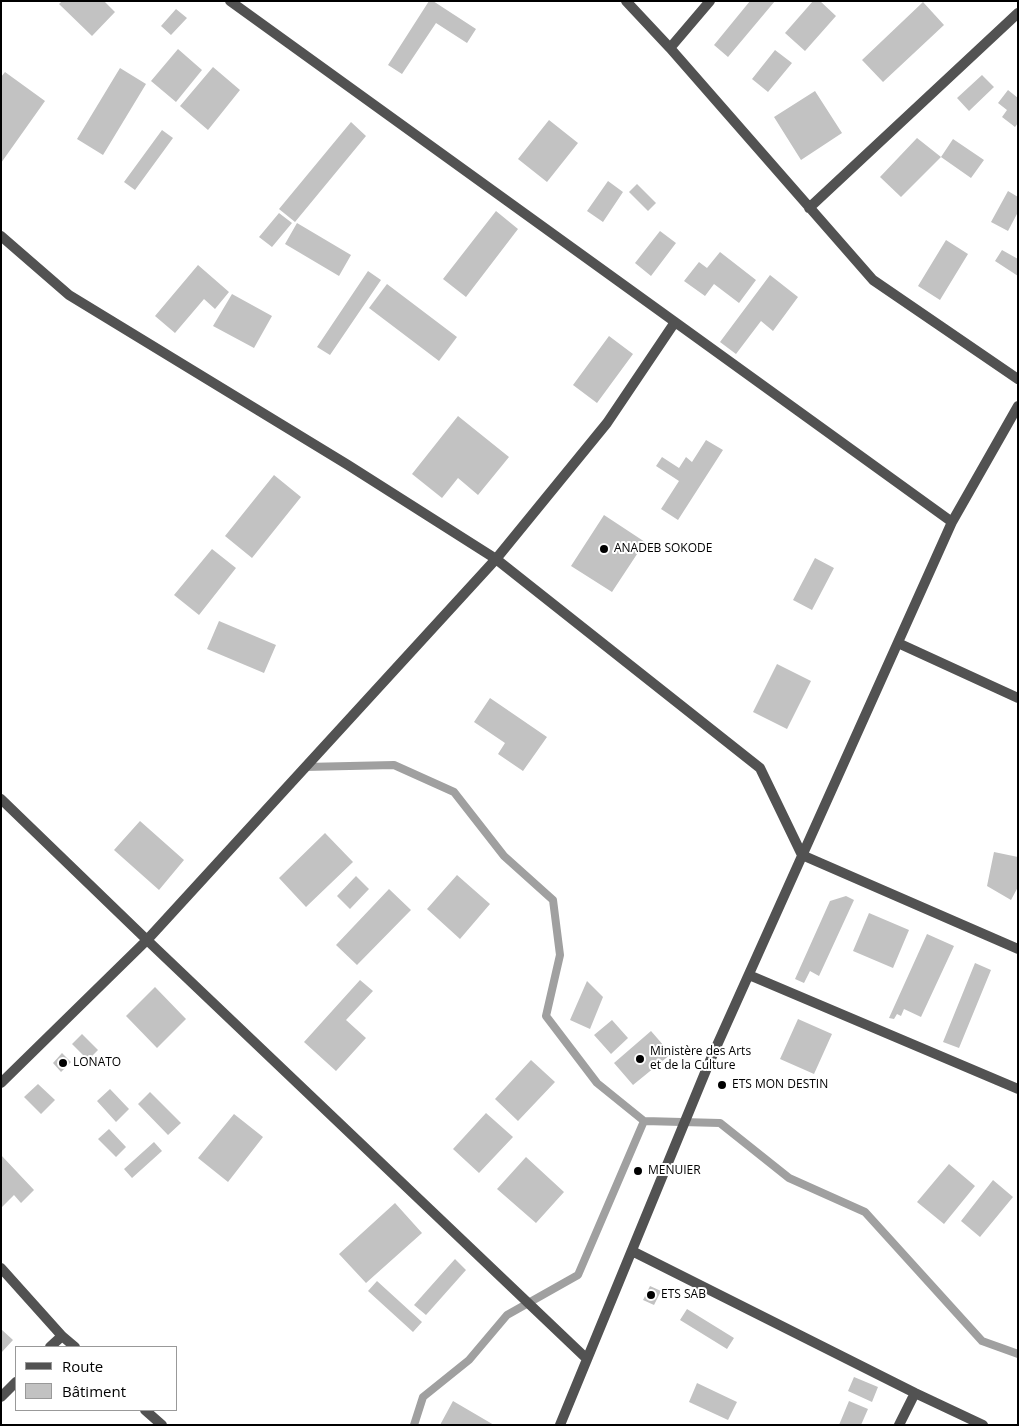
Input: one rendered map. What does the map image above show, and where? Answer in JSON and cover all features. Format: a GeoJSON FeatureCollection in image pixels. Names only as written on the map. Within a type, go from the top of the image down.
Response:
{"type":"FeatureCollection","features":[{"type":"Feature","properties":{"kind":"street"},"geometry":{"type":"LineString","coordinates":[[230,1],[952,522]]}},
{"type":"Feature","properties":{"kind":"street"},"geometry":{"type":"LineString","coordinates":[[626,1],[670,48],[874,280],[1018,378]]}},
{"type":"Feature","properties":{"kind":"street"},"geometry":{"type":"LineString","coordinates":[[670,48],[710,1]]}},
{"type":"Feature","properties":{"kind":"street"},"geometry":{"type":"LineString","coordinates":[[810,208],[1018,13]]}},
{"type":"Feature","properties":{"kind":"street"},"geometry":{"type":"LineString","coordinates":[[1,236],[69,295],[348,465],[496,559],[760,768],[802,855],[1018,949]]}},
{"type":"Feature","properties":{"kind":"street"},"geometry":{"type":"LineString","coordinates":[[1,1083],[147,940],[496,559],[607,423],[675,322]]}},
{"type":"Feature","properties":{"kind":"street"},"geometry":{"type":"LineString","coordinates":[[560,1425],[709,1063],[802,855],[952,522],[1018,406]]}},
{"type":"Feature","properties":{"kind":"street"},"geometry":{"type":"LineString","coordinates":[[898,643],[1018,698]]}},
{"type":"Feature","properties":{"kind":"street"},"geometry":{"type":"LineString","coordinates":[[1,799],[587,1359]]}},
{"type":"Feature","properties":{"kind":"street"},"geometry":{"type":"LineString","coordinates":[[749,974],[1018,1089]]}},
{"type":"Feature","properties":{"kind":"street"},"geometry":{"type":"LineString","coordinates":[[632,1251],[915,1393],[983,1425]]}},
{"type":"Feature","properties":{"kind":"street"},"geometry":{"type":"LineString","coordinates":[[1,1268],[62,1336],[74,1346]]}},
{"type":"Feature","properties":{"kind":"street"},"geometry":{"type":"LineString","coordinates":[[51,1346],[62,1336]]}},
{"type":"Feature","properties":{"kind":"street"},"geometry":{"type":"LineString","coordinates":[[1,1397],[15,1383]]}},
{"type":"Feature","properties":{"kind":"street"},"geometry":{"type":"LineString","coordinates":[[899,1425],[915,1393]]}},
{"type":"Feature","properties":{"kind":"street"},"geometry":{"type":"LineString","coordinates":[[146,1411],[162,1425]]}},
{"type":"Feature","properties":{"kind":"building"},"geometry":{"type":"Polygon","coordinates":[[[62,1],[104,1],[115,12],[92,36],[59,4],[62,1]]]}},
{"type":"Feature","properties":{"kind":"building"},"geometry":{"type":"Polygon","coordinates":[[[429,1],[433,1],[476,29],[467,43],[436,23],[402,74],[388,65],[429,1]]]}},
{"type":"Feature","properties":{"kind":"building"},"geometry":{"type":"Polygon","coordinates":[[[750,1],[775,1],[728,57],[714,45],[750,1]]]}},
{"type":"Feature","properties":{"kind":"building"},"geometry":{"type":"Polygon","coordinates":[[[813,1],[820,1],[836,16],[805,51],[785,33],[813,1]]]}},
{"type":"Feature","properties":{"kind":"building"},"geometry":{"type":"Polygon","coordinates":[[[923,2],[944,25],[883,82],[862,60],[923,2]]]}},
{"type":"Feature","properties":{"kind":"building"},"geometry":{"type":"Polygon","coordinates":[[[176,9],[187,18],[171,35],[161,26],[176,9]]]}},
{"type":"Feature","properties":{"kind":"building"},"geometry":{"type":"Polygon","coordinates":[[[178,49],[202,70],[176,102],[151,81],[178,49]]]}},
{"type":"Feature","properties":{"kind":"building"},"geometry":{"type":"Polygon","coordinates":[[[775,50],[792,63],[768,92],[752,79],[775,50]]]}},
{"type":"Feature","properties":{"kind":"building"},"geometry":{"type":"Polygon","coordinates":[[[213,67],[240,90],[208,130],[180,106],[213,67]]]}},
{"type":"Feature","properties":{"kind":"building"},"geometry":{"type":"Polygon","coordinates":[[[120,68],[146,84],[103,155],[77,139],[120,68]]]}},
{"type":"Feature","properties":{"kind":"building"},"geometry":{"type":"Polygon","coordinates":[[[5,72],[45,101],[1,163],[1,77],[5,72]]]}},
{"type":"Feature","properties":{"kind":"building"},"geometry":{"type":"Polygon","coordinates":[[[982,75],[994,87],[969,111],[957,98],[982,75]]]}},
{"type":"Feature","properties":{"kind":"building"},"geometry":{"type":"Polygon","coordinates":[[[1008,90],[1018,98],[1018,123],[1015,127],[1002,117],[1007,110],[998,103],[1008,90]]]}},
{"type":"Feature","properties":{"kind":"building"},"geometry":{"type":"Polygon","coordinates":[[[815,91],[842,133],[801,160],[774,117],[815,91]]]}},
{"type":"Feature","properties":{"kind":"building"},"geometry":{"type":"Polygon","coordinates":[[[549,120],[578,143],[547,182],[518,159],[549,120]]]}},
{"type":"Feature","properties":{"kind":"building"},"geometry":{"type":"Polygon","coordinates":[[[351,122],[366,136],[295,222],[279,209],[351,122]]]}},
{"type":"Feature","properties":{"kind":"building"},"geometry":{"type":"Polygon","coordinates":[[[162,130],[173,138],[135,190],[124,182],[162,130]]]}},
{"type":"Feature","properties":{"kind":"building"},"geometry":{"type":"Polygon","coordinates":[[[917,138],[941,157],[901,197],[880,177],[917,138]]]}},
{"type":"Feature","properties":{"kind":"building"},"geometry":{"type":"Polygon","coordinates":[[[953,139],[984,160],[971,178],[941,157],[953,139]]]}},
{"type":"Feature","properties":{"kind":"building"},"geometry":{"type":"Polygon","coordinates":[[[608,181],[623,192],[603,222],[587,211],[608,181]]]}},
{"type":"Feature","properties":{"kind":"building"},"geometry":{"type":"Polygon","coordinates":[[[637,184],[656,203],[648,211],[629,192],[637,184]]]}},
{"type":"Feature","properties":{"kind":"building"},"geometry":{"type":"Polygon","coordinates":[[[1008,191],[1018,197],[1018,212],[1008,231],[991,222],[1008,191]]]}},
{"type":"Feature","properties":{"kind":"building"},"geometry":{"type":"Polygon","coordinates":[[[496,211],[518,229],[466,297],[443,279],[496,211]]]}},
{"type":"Feature","properties":{"kind":"building"},"geometry":{"type":"Polygon","coordinates":[[[279,213],[292,223],[272,247],[259,237],[279,213]]]}},
{"type":"Feature","properties":{"kind":"building"},"geometry":{"type":"Polygon","coordinates":[[[297,223],[351,255],[339,276],[285,244],[297,223]]]}},
{"type":"Feature","properties":{"kind":"building"},"geometry":{"type":"Polygon","coordinates":[[[660,231],[676,243],[651,276],[635,263],[660,231]]]}},
{"type":"Feature","properties":{"kind":"building"},"geometry":{"type":"Polygon","coordinates":[[[946,240],[968,254],[940,300],[918,286],[946,240]]]}},
{"type":"Feature","properties":{"kind":"building"},"geometry":{"type":"Polygon","coordinates":[[[1002,250],[1018,259],[1018,276],[995,261],[1002,250]]]}},
{"type":"Feature","properties":{"kind":"building"},"geometry":{"type":"Polygon","coordinates":[[[720,252],[756,280],[739,303],[714,284],[705,296],[684,281],[699,262],[707,268],[720,252]]]}},
{"type":"Feature","properties":{"kind":"building"},"geometry":{"type":"Polygon","coordinates":[[[198,265],[229,292],[215,309],[204,299],[175,333],[155,316],[198,265]]]}},
{"type":"Feature","properties":{"kind":"building"},"geometry":{"type":"Polygon","coordinates":[[[368,271],[381,280],[330,355],[317,347],[368,271]]]}},
{"type":"Feature","properties":{"kind":"building"},"geometry":{"type":"Polygon","coordinates":[[[770,275],[798,297],[773,331],[761,321],[736,354],[720,342],[770,275]]]}},
{"type":"Feature","properties":{"kind":"building"},"geometry":{"type":"Polygon","coordinates":[[[387,284],[457,337],[439,361],[369,308],[387,284]]]}},
{"type":"Feature","properties":{"kind":"building"},"geometry":{"type":"Polygon","coordinates":[[[232,294],[272,316],[254,348],[213,326],[232,294]]]}},
{"type":"Feature","properties":{"kind":"building"},"geometry":{"type":"Polygon","coordinates":[[[609,336],[633,354],[597,403],[573,385],[609,336]]]}},
{"type":"Feature","properties":{"kind":"building"},"geometry":{"type":"Polygon","coordinates":[[[458,416],[509,457],[478,495],[458,478],[442,498],[412,474],[458,416]]]}},
{"type":"Feature","properties":{"kind":"building"},"geometry":{"type":"Polygon","coordinates":[[[706,440],[723,450],[678,520],[661,509],[679,481],[656,466],[662,457],[679,468],[686,457],[692,462],[706,440]]]}},
{"type":"Feature","properties":{"kind":"building"},"geometry":{"type":"Polygon","coordinates":[[[274,475],[301,497],[252,558],[225,536],[274,475]]]}},
{"type":"Feature","properties":{"kind":"building"},"geometry":{"type":"Polygon","coordinates":[[[604,515],[645,542],[612,592],[571,566],[604,515]]]}},
{"type":"Feature","properties":{"kind":"building"},"geometry":{"type":"Polygon","coordinates":[[[212,549],[236,568],[199,615],[174,595],[212,549]]]}},
{"type":"Feature","properties":{"kind":"building"},"geometry":{"type":"Polygon","coordinates":[[[815,558],[834,568],[812,610],[793,600],[815,558]]]}},
{"type":"Feature","properties":{"kind":"building"},"geometry":{"type":"Polygon","coordinates":[[[219,621],[276,645],[264,673],[207,649],[219,621]]]}},
{"type":"Feature","properties":{"kind":"building"},"geometry":{"type":"Polygon","coordinates":[[[777,664],[811,681],[787,729],[753,712],[777,664]]]}},
{"type":"Feature","properties":{"kind":"building"},"geometry":{"type":"Polygon","coordinates":[[[490,698],[547,737],[523,771],[498,754],[505,743],[474,722],[490,698]]]}},
{"type":"Feature","properties":{"kind":"building"},"geometry":{"type":"Polygon","coordinates":[[[140,821],[184,860],[159,890],[114,850],[140,821]]]}},
{"type":"Feature","properties":{"kind":"building"},"geometry":{"type":"Polygon","coordinates":[[[325,833],[353,862],[306,907],[279,878],[325,833]]]}},
{"type":"Feature","properties":{"kind":"building"},"geometry":{"type":"Polygon","coordinates":[[[994,852],[1018,857],[1018,887],[1011,900],[987,886],[994,852]]]}},
{"type":"Feature","properties":{"kind":"building"},"geometry":{"type":"Polygon","coordinates":[[[457,875],[490,904],[460,939],[427,909],[457,875]]]}},
{"type":"Feature","properties":{"kind":"building"},"geometry":{"type":"Polygon","coordinates":[[[356,876],[369,889],[350,909],[337,896],[356,876]]]}},
{"type":"Feature","properties":{"kind":"building"},"geometry":{"type":"Polygon","coordinates":[[[389,889],[411,910],[357,965],[336,945],[389,889]]]}},
{"type":"Feature","properties":{"kind":"building"},"geometry":{"type":"Polygon","coordinates":[[[846,896],[854,900],[819,976],[810,971],[804,983],[795,979],[830,901],[846,896]]]}},
{"type":"Feature","properties":{"kind":"building"},"geometry":{"type":"Polygon","coordinates":[[[869,913],[909,930],[893,968],[853,951],[869,913]]]}},
{"type":"Feature","properties":{"kind":"building"},"geometry":{"type":"Polygon","coordinates":[[[927,934],[954,946],[921,1017],[904,1009],[901,1016],[897,1014],[894,1019],[889,1018],[927,934]]]}},
{"type":"Feature","properties":{"kind":"building"},"geometry":{"type":"Polygon","coordinates":[[[975,963],[991,970],[959,1048],[943,1042],[975,963]]]}},
{"type":"Feature","properties":{"kind":"building"},"geometry":{"type":"Polygon","coordinates":[[[360,980],[373,991],[346,1020],[366,1038],[336,1071],[304,1042],[360,980]]]}},
{"type":"Feature","properties":{"kind":"building"},"geometry":{"type":"Polygon","coordinates":[[[587,981],[603,997],[590,1029],[570,1020],[587,981]]]}},
{"type":"Feature","properties":{"kind":"building"},"geometry":{"type":"Polygon","coordinates":[[[155,987],[186,1019],[157,1048],[126,1016],[155,987]]]}},
{"type":"Feature","properties":{"kind":"building"},"geometry":{"type":"Polygon","coordinates":[[[798,1019],[832,1034],[814,1074],[780,1059],[798,1019]]]}},
{"type":"Feature","properties":{"kind":"building"},"geometry":{"type":"Polygon","coordinates":[[[612,1020],[628,1038],[611,1054],[594,1035],[612,1020]]]}},
{"type":"Feature","properties":{"kind":"building"},"geometry":{"type":"Polygon","coordinates":[[[651,1031],[671,1054],[633,1085],[614,1063],[651,1031]]]}},
{"type":"Feature","properties":{"kind":"building"},"geometry":{"type":"Polygon","coordinates":[[[82,1034],[98,1050],[88,1060],[72,1044],[82,1034]]]}},
{"type":"Feature","properties":{"kind":"building"},"geometry":{"type":"Polygon","coordinates":[[[62,1053],[71,1062],[61,1072],[53,1063],[62,1053]]]}},
{"type":"Feature","properties":{"kind":"building"},"geometry":{"type":"Polygon","coordinates":[[[531,1060],[555,1082],[518,1121],[495,1099],[531,1060]]]}},
{"type":"Feature","properties":{"kind":"building"},"geometry":{"type":"Polygon","coordinates":[[[38,1084],[55,1100],[41,1114],[24,1097],[38,1084]]]}},
{"type":"Feature","properties":{"kind":"building"},"geometry":{"type":"Polygon","coordinates":[[[110,1089],[129,1109],[116,1122],[97,1101],[110,1089]]]}},
{"type":"Feature","properties":{"kind":"building"},"geometry":{"type":"Polygon","coordinates":[[[150,1092],[181,1123],[168,1135],[138,1104],[150,1092]]]}},
{"type":"Feature","properties":{"kind":"building"},"geometry":{"type":"Polygon","coordinates":[[[486,1113],[513,1137],[479,1173],[453,1149],[486,1113]]]}},
{"type":"Feature","properties":{"kind":"building"},"geometry":{"type":"Polygon","coordinates":[[[234,1114],[263,1137],[228,1182],[198,1158],[234,1114]]]}},
{"type":"Feature","properties":{"kind":"building"},"geometry":{"type":"Polygon","coordinates":[[[109,1129],[126,1147],[116,1157],[98,1139],[109,1129]]]}},
{"type":"Feature","properties":{"kind":"building"},"geometry":{"type":"Polygon","coordinates":[[[154,1142],[162,1151],[132,1178],[124,1169],[154,1142]]]}},
{"type":"Feature","properties":{"kind":"building"},"geometry":{"type":"Polygon","coordinates":[[[1,1155],[34,1190],[21,1203],[14,1195],[1,1208],[1,1155]]]}},
{"type":"Feature","properties":{"kind":"building"},"geometry":{"type":"Polygon","coordinates":[[[526,1157],[564,1192],[536,1223],[497,1189],[526,1157]]]}},
{"type":"Feature","properties":{"kind":"building"},"geometry":{"type":"Polygon","coordinates":[[[949,1164],[975,1186],[944,1224],[917,1202],[949,1164]]]}},
{"type":"Feature","properties":{"kind":"building"},"geometry":{"type":"Polygon","coordinates":[[[993,1180],[1013,1197],[980,1237],[961,1221],[993,1180]]]}},
{"type":"Feature","properties":{"kind":"building"},"geometry":{"type":"Polygon","coordinates":[[[395,1203],[422,1233],[366,1283],[339,1254],[395,1203]]]}},
{"type":"Feature","properties":{"kind":"building"},"geometry":{"type":"Polygon","coordinates":[[[455,1259],[466,1270],[426,1315],[414,1305],[455,1259]]]}},
{"type":"Feature","properties":{"kind":"building"},"geometry":{"type":"Polygon","coordinates":[[[377,1281],[422,1322],[413,1332],[368,1291],[377,1281]]]}},
{"type":"Feature","properties":{"kind":"building"},"geometry":{"type":"Polygon","coordinates":[[[650,1286],[661,1291],[654,1305],[643,1300],[650,1286]]]}},
{"type":"Feature","properties":{"kind":"building"},"geometry":{"type":"Polygon","coordinates":[[[687,1309],[734,1338],[727,1349],[680,1320],[687,1309]]]}},
{"type":"Feature","properties":{"kind":"building"},"geometry":{"type":"Polygon","coordinates":[[[1,1329],[13,1340],[1,1353],[1,1329]]]}},
{"type":"Feature","properties":{"kind":"building"},"geometry":{"type":"Polygon","coordinates":[[[854,1377],[878,1387],[872,1402],[848,1391],[854,1377]]]}},
{"type":"Feature","properties":{"kind":"building"},"geometry":{"type":"Polygon","coordinates":[[[697,1383],[737,1402],[728,1420],[689,1402],[697,1383]]]}},
{"type":"Feature","properties":{"kind":"building"},"geometry":{"type":"Polygon","coordinates":[[[453,1401],[494,1425],[440,1425],[453,1401]]]}},
{"type":"Feature","properties":{"kind":"building"},"geometry":{"type":"Polygon","coordinates":[[[849,1401],[868,1409],[861,1425],[839,1425],[849,1401]]]}},
{"type":"Feature","properties":{"kind":"waterway"},"geometry":{"type":"LineString","coordinates":[[305,767],[394,765],[454,792],[504,856],[553,900],[560,955],[546,1016],[597,1083],[644,1121]]}},
{"type":"Feature","properties":{"kind":"waterway"},"geometry":{"type":"LineString","coordinates":[[414,1425],[423,1397],[469,1360],[507,1315],[578,1275],[644,1121],[720,1123],[789,1178],[865,1212],[982,1341],[1018,1354]]}},
{"type":"Feature","properties":{"kind":"place","name":"ANADEB SOKODE"},"geometry":{"type":"Point","coordinates":[604,549]}},
{"type":"Feature","properties":{"kind":"place","name":"Ministère des Arts et de la Culture"},"geometry":{"type":"Point","coordinates":[640,1059]}},
{"type":"Feature","properties":{"kind":"place","name":"LONATO"},"geometry":{"type":"Point","coordinates":[63,1063]}},
{"type":"Feature","properties":{"kind":"place","name":"ETS MON DESTIN"},"geometry":{"type":"Point","coordinates":[722,1085]}},
{"type":"Feature","properties":{"kind":"place","name":"MENUIER"},"geometry":{"type":"Point","coordinates":[638,1171]}},
{"type":"Feature","properties":{"kind":"place","name":"ETS SAB"},"geometry":{"type":"Point","coordinates":[651,1295]}}]}
